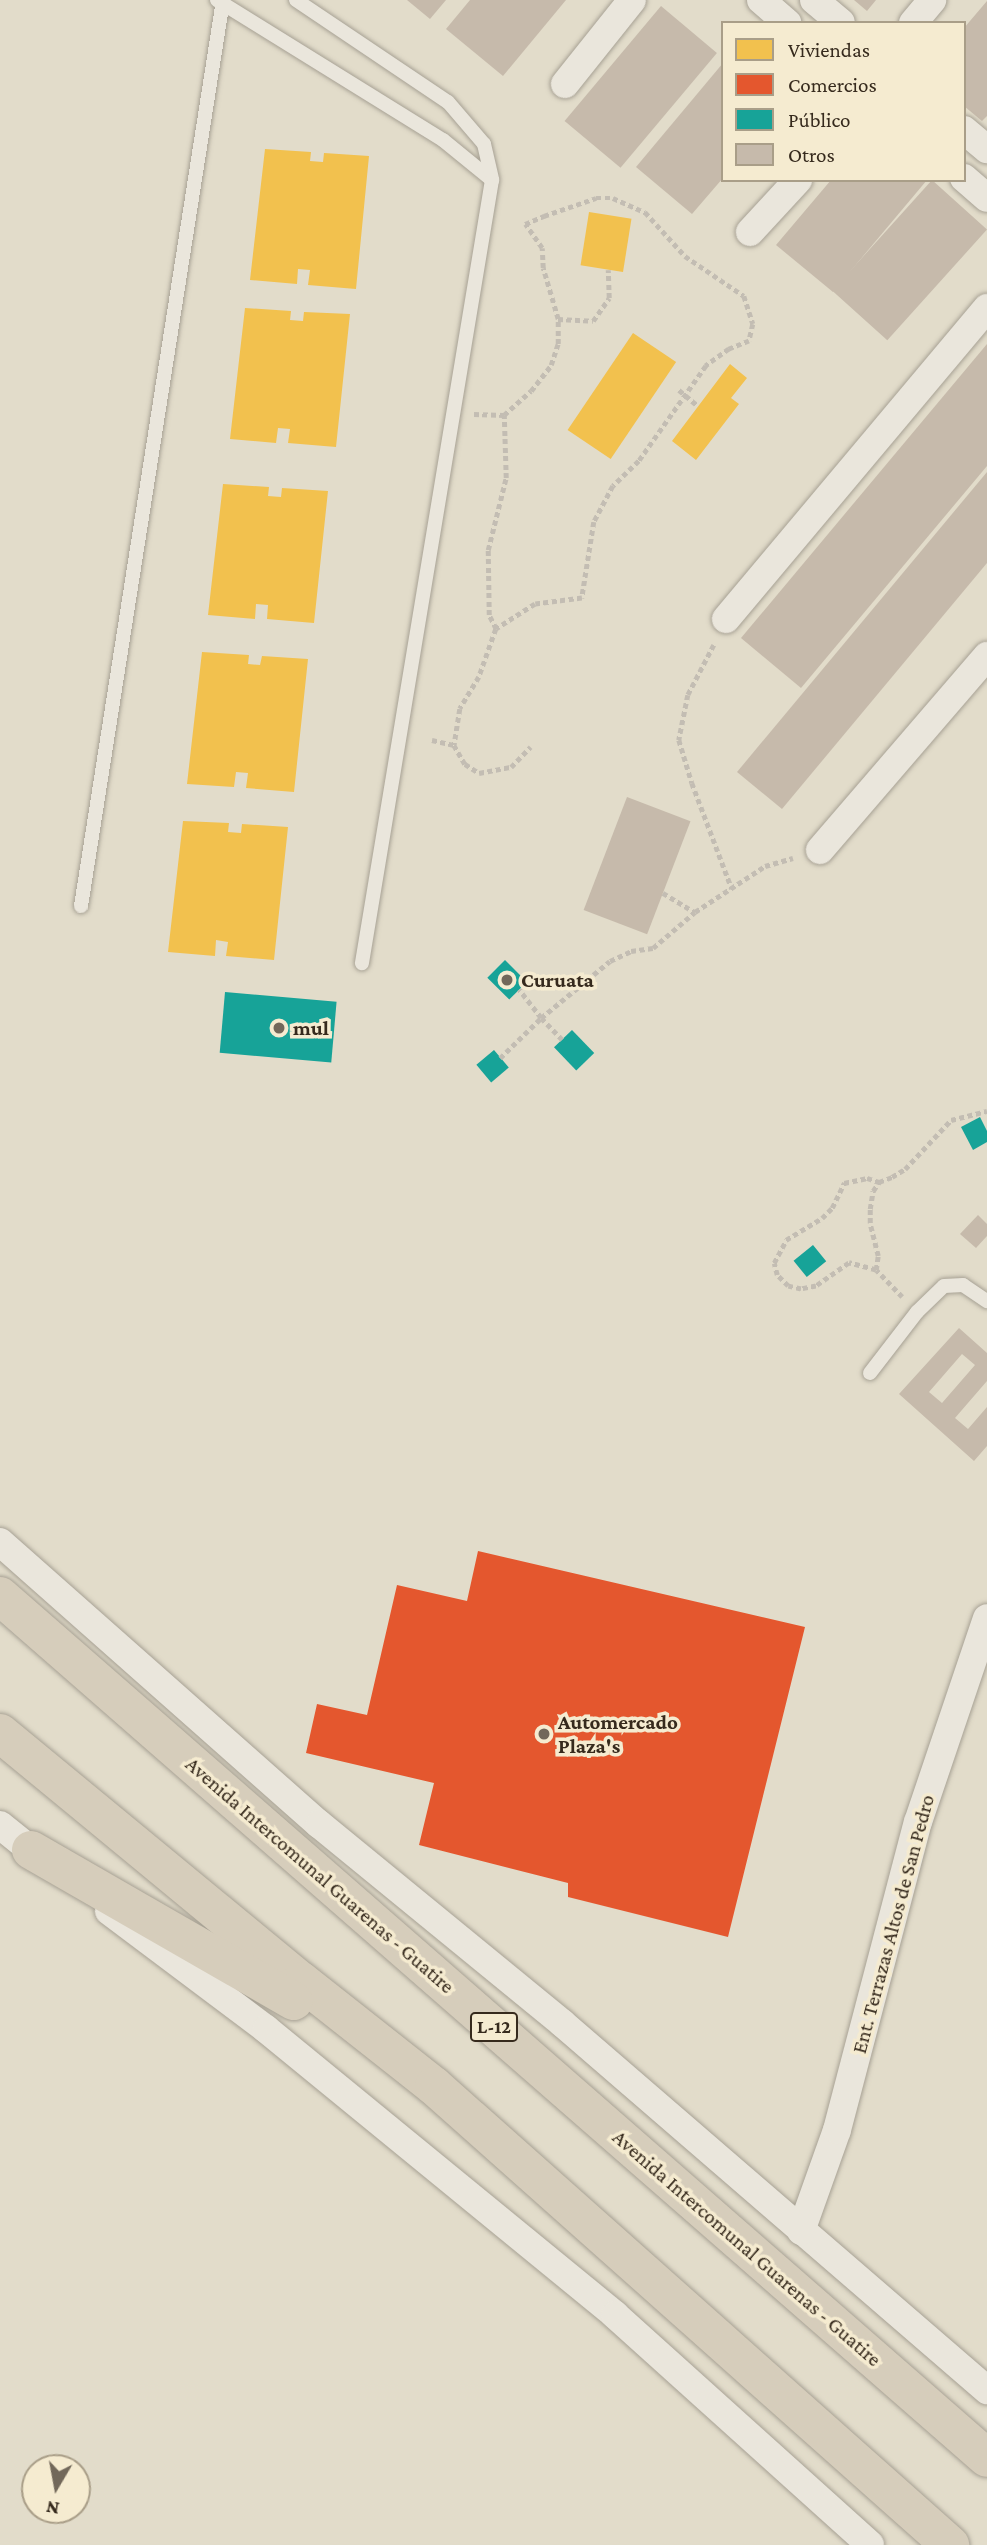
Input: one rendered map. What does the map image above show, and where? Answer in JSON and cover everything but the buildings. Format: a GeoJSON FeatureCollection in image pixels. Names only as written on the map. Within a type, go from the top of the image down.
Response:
{"type":"FeatureCollection","features":[{"type":"Feature","properties":{"kind":"highway","name":"Avenida Intercomunal Guarenas - Guatire"},"geometry":{"type":"LineString","coordinates":[[0,1596],[987,2458]]}},
{"type":"Feature","properties":{"kind":"highway"},"geometry":{"type":"LineString","coordinates":[[0,1733],[290,1972],[434,2086],[950,2545]]}},
{"type":"Feature","properties":{"kind":"highway"},"geometry":{"type":"LineString","coordinates":[[32,1850],[254,1977],[434,2086]]}},
{"type":"Feature","properties":{"kind":"street"},"geometry":{"type":"LineString","coordinates":[[565,84],[632,0]]}},
{"type":"Feature","properties":{"kind":"street"},"geometry":{"type":"LineString","coordinates":[[761,0],[785,21]]}},
{"type":"Feature","properties":{"kind":"street"},"geometry":{"type":"LineString","coordinates":[[814,0],[839,21]]}},
{"type":"Feature","properties":{"kind":"street"},"geometry":{"type":"LineString","coordinates":[[914,21],[932,0]]}},
{"type":"Feature","properties":{"kind":"street"},"geometry":{"type":"LineString","coordinates":[[966,132],[987,149]]}},
{"type":"Feature","properties":{"kind":"street"},"geometry":{"type":"LineString","coordinates":[[966,180],[987,198]]}},
{"type":"Feature","properties":{"kind":"street"},"geometry":{"type":"LineString","coordinates":[[750,232],[795,182]]}},
{"type":"Feature","properties":{"kind":"street"},"geometry":{"type":"LineString","coordinates":[[726,619],[987,309]]}},
{"type":"Feature","properties":{"kind":"street"},"geometry":{"type":"LineString","coordinates":[[820,850],[987,656]]}},
{"type":"Feature","properties":{"kind":"street","name":"Avenida Intercomunal Guarenas - Guatire"},"geometry":{"type":"LineString","coordinates":[[0,1542],[319,1824],[562,2022],[987,2390]]}},
{"type":"Feature","properties":{"kind":"street","name":"Ent. Terrazas Altos de San Pedro"},"geometry":{"type":"LineString","coordinates":[[802,2231],[837,2130],[918,1822],[987,1618]]}},
{"type":"Feature","properties":{"kind":"street"},"geometry":{"type":"LineString","coordinates":[[0,1825],[266,2029],[615,2315],[870,2545]]}},
{"type":"Feature","properties":{"kind":"lane"},"geometry":{"type":"LineString","coordinates":[[296,0],[448,102],[484,144],[492,180],[362,963]]}},
{"type":"Feature","properties":{"kind":"lane"},"geometry":{"type":"LineString","coordinates":[[81,906],[221,1],[443,140],[492,180]]}},
{"type":"Feature","properties":{"kind":"lane"},"geometry":{"type":"LineString","coordinates":[[870,1373],[917,1312],[948,1284],[968,1287],[987,1301]]}},
{"type":"Feature","properties":{"kind":"path"},"geometry":{"type":"LineString","coordinates":[[455,413],[504,415],[531,391],[551,365],[558,344],[558,319],[543,268],[542,248],[525,225],[566,206],[596,198],[613,198],[645,212],[685,256],[744,296],[753,324],[749,341],[729,349],[706,366],[639,461],[613,486],[594,522],[582,598],[535,604],[495,629],[479,677],[460,709],[454,745],[464,764],[479,773],[511,767],[530,747]]}},
{"type":"Feature","properties":{"kind":"path"},"geometry":{"type":"LineString","coordinates":[[558,319],[593,321],[609,298],[608,270]]}},
{"type":"Feature","properties":{"kind":"path"},"geometry":{"type":"LineString","coordinates":[[678,390],[698,406]]}},
{"type":"Feature","properties":{"kind":"path"},"geometry":{"type":"LineString","coordinates":[[495,629],[489,615],[488,561],[506,478],[504,415]]}},
{"type":"Feature","properties":{"kind":"path"},"geometry":{"type":"LineString","coordinates":[[726,619],[688,695],[679,740],[732,890]]}},
{"type":"Feature","properties":{"kind":"path"},"geometry":{"type":"LineString","coordinates":[[432,740],[454,745]]}},
{"type":"Feature","properties":{"kind":"path"},"geometry":{"type":"LineString","coordinates":[[500,1058],[541,1018],[610,961],[631,951],[653,948],[695,912],[765,866],[820,850]]}},
{"type":"Feature","properties":{"kind":"path"},"geometry":{"type":"LineString","coordinates":[[663,893],[695,912]]}},
{"type":"Feature","properties":{"kind":"path"},"geometry":{"type":"LineString","coordinates":[[519,990],[562,1040]]}},
{"type":"Feature","properties":{"kind":"path"},"geometry":{"type":"LineString","coordinates":[[876,1270],[878,1256],[870,1223],[870,1209],[873,1191],[879,1182],[905,1169],[951,1120],[987,1111]]}},
{"type":"Feature","properties":{"kind":"path"},"geometry":{"type":"LineString","coordinates":[[879,1182],[867,1178],[844,1183],[827,1213],[786,1240],[774,1263],[777,1275],[788,1286],[801,1289],[816,1286],[849,1264],[876,1270],[917,1312]]}},
{"type":"Feature","properties":{"kind":"place","name":"Curuata"},"geometry":{"type":"Point","coordinates":[507,980]}},
{"type":"Feature","properties":{"kind":"place","name":"mul"},"geometry":{"type":"Point","coordinates":[279,1028]}},
{"type":"Feature","properties":{"kind":"place","name":"Automercado Plaza's"},"geometry":{"type":"Point","coordinates":[544,1734]}}]}
